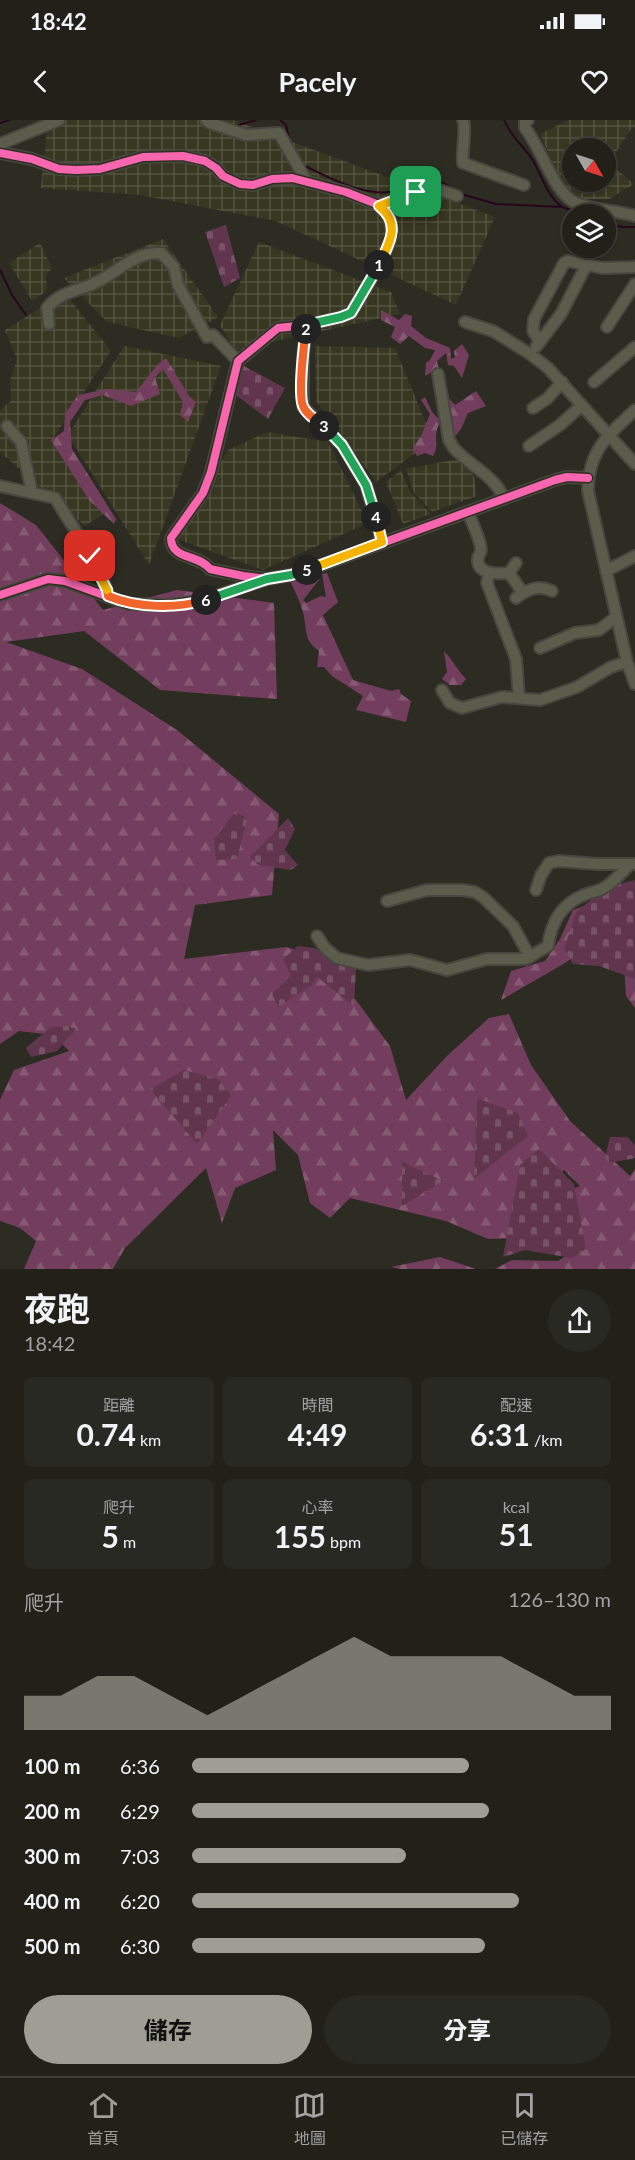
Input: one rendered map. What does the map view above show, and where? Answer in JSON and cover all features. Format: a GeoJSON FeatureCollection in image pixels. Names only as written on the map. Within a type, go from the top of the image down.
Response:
{"type":"FeatureCollection","features":[{"type":"Feature","properties":{"kind":"street"},"geometry":{"type":"LineString","coordinates":[[0,144],[59,120]]}},
{"type":"Feature","properties":{"kind":"street"},"geometry":{"type":"LineString","coordinates":[[206,120],[246,135],[279,133],[307,182]]}},
{"type":"Feature","properties":{"kind":"street"},"geometry":{"type":"LineString","coordinates":[[463,120],[465,126],[461,149],[463,163],[524,185]]}},
{"type":"Feature","properties":{"kind":"street"},"geometry":{"type":"LineString","coordinates":[[528,120],[525,122],[525,128],[533,138],[561,189],[573,202],[588,208],[635,216]]}},
{"type":"Feature","properties":{"kind":"street"},"geometry":{"type":"LineString","coordinates":[[0,153],[32,159],[59,169],[76,170],[100,169],[143,157],[183,156],[205,161],[223,176],[240,184],[253,185],[272,179],[292,178],[346,192],[379,206],[388,214],[393,235],[372,278],[351,313],[306,325],[278,327],[238,361],[211,472],[203,493],[171,538],[171,545],[176,552],[206,562],[210,568],[267,579]]}},
{"type":"Feature","properties":{"kind":"street"},"geometry":{"type":"LineString","coordinates":[[407,176],[420,173],[426,180],[457,196]]}},
{"type":"Feature","properties":{"kind":"street"},"geometry":{"type":"LineString","coordinates":[[379,206],[426,180]]}},
{"type":"Feature","properties":{"kind":"street"},"geometry":{"type":"LineString","coordinates":[[49,324],[47,308],[56,298],[97,282],[125,264],[148,253],[161,254],[174,267],[178,285],[207,337],[213,335],[238,361]]}},
{"type":"Feature","properties":{"kind":"street"},"geometry":{"type":"LineString","coordinates":[[540,342],[532,325],[565,262],[617,269],[635,267]]}},
{"type":"Feature","properties":{"kind":"street"},"geometry":{"type":"LineString","coordinates":[[530,354],[557,319],[586,266]]}},
{"type":"Feature","properties":{"kind":"street"},"geometry":{"type":"LineString","coordinates":[[553,283],[571,294]]}},
{"type":"Feature","properties":{"kind":"street"},"geometry":{"type":"LineString","coordinates":[[607,327],[635,284]]}},
{"type":"Feature","properties":{"kind":"street"},"geometry":{"type":"LineString","coordinates":[[539,308],[557,319]]}},
{"type":"Feature","properties":{"kind":"street"},"geometry":{"type":"LineString","coordinates":[[465,322],[487,328],[530,354],[548,368],[635,464]]}},
{"type":"Feature","properties":{"kind":"street"},"geometry":{"type":"LineString","coordinates":[[306,325],[303,407],[342,445],[366,485],[382,542]]}},
{"type":"Feature","properties":{"kind":"street"},"geometry":{"type":"LineString","coordinates":[[594,382],[635,347]]}},
{"type":"Feature","properties":{"kind":"street"},"geometry":{"type":"LineString","coordinates":[[438,374],[449,440],[453,447],[494,482],[504,499]]}},
{"type":"Feature","properties":{"kind":"street"},"geometry":{"type":"LineString","coordinates":[[533,408],[548,398],[562,382]]}},
{"type":"Feature","properties":{"kind":"street"},"geometry":{"type":"LineString","coordinates":[[529,446],[560,425],[581,406]]}},
{"type":"Feature","properties":{"kind":"street"},"geometry":{"type":"LineString","coordinates":[[635,410],[608,435],[596,453],[588,478],[589,503],[627,662],[635,684]]}},
{"type":"Feature","properties":{"kind":"street"},"geometry":{"type":"LineString","coordinates":[[7,426],[21,442],[32,492]]}},
{"type":"Feature","properties":{"kind":"street"},"geometry":{"type":"LineString","coordinates":[[0,595],[48,579],[65,581],[128,604],[168,605],[202,601],[267,579],[291,575],[567,477],[588,478]]}},
{"type":"Feature","properties":{"kind":"street"},"geometry":{"type":"LineString","coordinates":[[0,486],[55,498],[101,578],[108,596]]}},
{"type":"Feature","properties":{"kind":"street"},"geometry":{"type":"LineString","coordinates":[[468,512],[481,549],[478,562],[494,575],[508,573],[516,563]]}},
{"type":"Feature","properties":{"kind":"street"},"geometry":{"type":"LineString","coordinates":[[606,571],[635,556]]}},
{"type":"Feature","properties":{"kind":"street"},"geometry":{"type":"LineString","coordinates":[[489,573],[487,583],[516,659],[519,698]]}},
{"type":"Feature","properties":{"kind":"street"},"geometry":{"type":"LineString","coordinates":[[508,573],[519,595],[536,588],[552,591]]}},
{"type":"Feature","properties":{"kind":"street"},"geometry":{"type":"LineString","coordinates":[[91,590],[96,581],[101,578]]}},
{"type":"Feature","properties":{"kind":"street"},"geometry":{"type":"LineString","coordinates":[[540,648],[575,633],[599,630],[616,617]]}},
{"type":"Feature","properties":{"kind":"street"},"geometry":{"type":"LineString","coordinates":[[442,690],[450,703],[462,708],[473,707],[502,697],[540,700],[577,687],[610,667],[627,662]]}},
{"type":"Feature","properties":{"kind":"street"},"geometry":{"type":"LineString","coordinates":[[536,890],[541,875],[549,863],[559,861],[633,864]]}},
{"type":"Feature","properties":{"kind":"street"},"geometry":{"type":"LineString","coordinates":[[318,936],[325,948],[337,958],[368,965],[410,960],[447,970],[487,959],[530,957],[548,946],[549,935],[556,918],[567,903],[601,890],[633,864]]}},
{"type":"Feature","properties":{"kind":"street"},"geometry":{"type":"LineString","coordinates":[[387,902],[427,890],[475,892],[513,926],[530,957]]}},
{"type":"Feature","properties":{"kind":"shaded area"},"geometry":{"type":"Polygon","coordinates":[[[48,120],[233,120],[495,217],[456,305],[276,221],[140,195],[41,188],[48,120]]]}},
{"type":"Feature","properties":{"kind":"shaded area"},"geometry":{"type":"Polygon","coordinates":[[[569,120],[635,120],[635,127],[631,129],[616,152],[616,138],[562,138],[562,183],[540,134],[569,120]]]}},
{"type":"Feature","properties":{"kind":"shaded area"},"geometry":{"type":"Polygon","coordinates":[[[616,169],[634,184],[609,199],[574,199],[567,192],[616,192],[616,169]]]}},
{"type":"Feature","properties":{"kind":"shaded area"},"geometry":{"type":"Polygon","coordinates":[[[163,239],[218,317],[179,338],[107,322],[64,278],[163,239]]]}},
{"type":"Feature","properties":{"kind":"shaded area"},"geometry":{"type":"Polygon","coordinates":[[[259,242],[391,292],[400,314],[235,350],[220,325],[259,242]]]}},
{"type":"Feature","properties":{"kind":"shaded area"},"geometry":{"type":"Polygon","coordinates":[[[40,243],[52,268],[46,275],[47,291],[32,301],[9,263],[40,243]]]}},
{"type":"Feature","properties":{"kind":"shaded area"},"geometry":{"type":"Polygon","coordinates":[[[65,293],[111,351],[54,437],[106,512],[85,526],[0,452],[0,410],[11,401],[10,381],[17,359],[5,330],[65,293]]]}},
{"type":"Feature","properties":{"kind":"shaded area"},"geometry":{"type":"Polygon","coordinates":[[[124,346],[221,366],[149,565],[68,435],[124,346]]]}},
{"type":"Feature","properties":{"kind":"shaded area"},"geometry":{"type":"Polygon","coordinates":[[[315,346],[395,348],[433,440],[376,482],[316,401],[315,346]]]}},
{"type":"Feature","properties":{"kind":"shaded area"},"geometry":{"type":"Polygon","coordinates":[[[267,432],[328,442],[368,523],[263,570],[177,539],[228,450],[267,432]]]}},
{"type":"Feature","properties":{"kind":"shaded area"},"geometry":{"type":"Polygon","coordinates":[[[458,459],[474,476],[477,496],[432,512],[414,493],[406,469],[458,459]]]}},
{"type":"Feature","properties":{"kind":"shaded area"},"geometry":{"type":"Polygon","coordinates":[[[401,470],[410,492],[431,514],[403,524],[386,482],[401,470]]]}},
{"type":"Feature","properties":{"kind":"green space"},"geometry":{"type":"Polygon","coordinates":[[[226,225],[240,278],[224,287],[205,232],[226,225]]]}},
{"type":"Feature","properties":{"kind":"green space"},"geometry":{"type":"Polygon","coordinates":[[[381,310],[399,320],[405,314],[412,316],[411,326],[426,338],[450,348],[451,359],[455,357],[454,351],[462,344],[469,355],[462,378],[454,366],[448,365],[446,353],[437,361],[440,373],[436,370],[425,376],[426,363],[435,350],[425,348],[409,336],[400,344],[391,337],[395,327],[381,320],[381,310]]]}},
{"type":"Feature","properties":{"kind":"green space"},"geometry":{"type":"Polygon","coordinates":[[[166,358],[189,396],[196,402],[188,422],[180,415],[183,402],[163,369],[155,377],[160,394],[131,406],[103,395],[85,400],[70,422],[72,449],[116,519],[114,524],[89,500],[51,440],[64,431],[65,414],[78,395],[108,389],[136,392],[157,365],[166,358]]]}},
{"type":"Feature","properties":{"kind":"green space"},"geometry":{"type":"Polygon","coordinates":[[[244,366],[285,388],[268,419],[233,393],[235,378],[244,366]]]}},
{"type":"Feature","properties":{"kind":"green space"},"geometry":{"type":"Polygon","coordinates":[[[476,391],[486,406],[468,413],[461,429],[452,440],[453,419],[449,420],[446,395],[455,405],[476,391]]]}},
{"type":"Feature","properties":{"kind":"green space"},"geometry":{"type":"Polygon","coordinates":[[[425,397],[432,412],[441,421],[438,426],[433,456],[425,453],[417,456],[413,448],[430,414],[421,400],[425,397]]]}},
{"type":"Feature","properties":{"kind":"green space"},"geometry":{"type":"Polygon","coordinates":[[[0,503],[36,525],[103,610],[177,590],[274,603],[277,699],[160,690],[84,631],[6,642],[82,669],[177,730],[279,814],[272,895],[195,905],[184,959],[286,947],[324,957],[390,1046],[406,1100],[447,1056],[489,1018],[509,1014],[531,1065],[570,1121],[630,1176],[635,1169],[635,1269],[495,1269],[512,1260],[558,1261],[574,1251],[559,1195],[580,1186],[564,1170],[548,1188],[530,1237],[488,1239],[446,1221],[350,1198],[330,1218],[310,1203],[298,1155],[273,1130],[276,1170],[235,1188],[222,1223],[206,1168],[125,1248],[113,1269],[24,1269],[36,1241],[20,1228],[0,1221],[0,1100],[14,1070],[69,1051],[53,1035],[19,1031],[0,1044],[0,503]]]}},
{"type":"Feature","properties":{"kind":"green space"},"geometry":{"type":"Polygon","coordinates":[[[315,570],[319,580],[303,600],[306,603],[321,596],[326,597],[322,574],[327,573],[338,602],[323,615],[353,680],[391,691],[399,689],[401,694],[411,701],[406,722],[356,710],[363,696],[332,676],[324,667],[317,667],[319,651],[310,642],[301,605],[289,578],[315,570]]]}},
{"type":"Feature","properties":{"kind":"green space"},"geometry":{"type":"Polygon","coordinates":[[[444,651],[466,679],[461,685],[450,685],[442,679],[447,672],[444,651]]]}},
{"type":"Feature","properties":{"kind":"green space"},"geometry":{"type":"Polygon","coordinates":[[[236,811],[247,819],[237,859],[216,860],[214,839],[236,811]]]}},
{"type":"Feature","properties":{"kind":"green space"},"geometry":{"type":"Polygon","coordinates":[[[288,818],[295,829],[285,850],[298,865],[291,870],[258,865],[250,857],[288,818]]]}},
{"type":"Feature","properties":{"kind":"green space"},"geometry":{"type":"Polygon","coordinates":[[[635,880],[635,979],[599,966],[573,964],[564,949],[576,912],[606,888],[635,880]]]}},
{"type":"Feature","properties":{"kind":"green space"},"geometry":{"type":"Polygon","coordinates":[[[635,882],[635,1008],[626,996],[624,964],[594,942],[565,963],[501,1000],[511,971],[545,961],[560,939],[573,910],[598,901],[635,882]]]}},
{"type":"Feature","properties":{"kind":"green space"},"geometry":{"type":"Polygon","coordinates":[[[298,946],[314,948],[356,967],[354,1006],[317,977],[312,985],[278,1007],[272,994],[291,975],[283,959],[298,946]]]}},
{"type":"Feature","properties":{"kind":"green space"},"geometry":{"type":"Polygon","coordinates":[[[69,1026],[76,1029],[57,1051],[31,1057],[26,1048],[51,1027],[69,1026]]]}},
{"type":"Feature","properties":{"kind":"green space"},"geometry":{"type":"Polygon","coordinates":[[[184,1070],[218,1079],[231,1096],[197,1144],[150,1089],[184,1070]]]}},
{"type":"Feature","properties":{"kind":"green space"},"geometry":{"type":"Polygon","coordinates":[[[477,1098],[518,1113],[528,1136],[474,1179],[477,1098]]]}},
{"type":"Feature","properties":{"kind":"green space"},"geometry":{"type":"Polygon","coordinates":[[[610,1137],[627,1137],[635,1145],[635,1158],[609,1163],[605,1158],[610,1137]]]}},
{"type":"Feature","properties":{"kind":"green space"},"geometry":{"type":"Polygon","coordinates":[[[539,1149],[574,1184],[586,1249],[572,1258],[525,1250],[503,1257],[520,1165],[539,1149]]]}},
{"type":"Feature","properties":{"kind":"green space"},"geometry":{"type":"Polygon","coordinates":[[[402,1162],[443,1181],[402,1206],[402,1162]]]}},
{"type":"Feature","properties":{"kind":"green space"},"geometry":{"type":"Polygon","coordinates":[[[440,1257],[476,1269],[391,1267],[440,1257]]]}},
{"type":"Feature","properties":{"kind":"waterway"},"geometry":{"type":"LineString","coordinates":[[0,123],[9,120]]}},
{"type":"Feature","properties":{"kind":"waterway"},"geometry":{"type":"LineString","coordinates":[[232,127],[256,120]]}},
{"type":"Feature","properties":{"kind":"waterway"},"geometry":{"type":"LineString","coordinates":[[280,120],[286,125],[290,144]]}},
{"type":"Feature","properties":{"kind":"waterway"},"geometry":{"type":"LineString","coordinates":[[504,120],[513,136],[532,159],[552,197],[562,207]]}},
{"type":"Feature","properties":{"kind":"waterway"},"geometry":{"type":"LineString","coordinates":[[303,165],[350,186],[376,192],[400,190],[421,180]]}},
{"type":"Feature","properties":{"kind":"waterway"},"geometry":{"type":"LineString","coordinates":[[430,178],[457,191]]}},
{"type":"Feature","properties":{"kind":"waterway"},"geometry":{"type":"LineString","coordinates":[[461,194],[496,204],[562,207]]}},
{"type":"Feature","properties":{"kind":"waterway"},"geometry":{"type":"LineString","coordinates":[[616,226],[635,227]]}},
{"type":"Feature","properties":{"kind":"waterway"},"geometry":{"type":"LineString","coordinates":[[0,270],[12,295],[26,315]]}},
{"type":"Feature","properties":{"kind":"cycle path"},"geometry":{"type":"LineString","coordinates":[[0,153],[32,159],[59,169],[76,170],[100,169],[143,157],[183,156],[205,161],[223,176],[240,184],[253,185],[272,179],[292,178],[346,192],[379,205],[388,214],[393,235],[372,278],[351,313],[306,325],[278,328],[238,361],[211,472],[203,493],[171,538],[172,545],[180,554],[199,561],[210,569],[267,579]]}},
{"type":"Feature","properties":{"kind":"cycle path"},"geometry":{"type":"LineString","coordinates":[[0,595],[48,579],[65,581],[128,604],[168,605],[202,601],[267,579],[291,575],[322,565],[555,480],[567,477],[588,478]]}},
{"type":"Feature","properties":{"kind":"route"},"geometry":{"type":"LineString","coordinates":[[90,556],[106,587],[108,596],[128,604],[168,605],[202,601],[267,579],[291,575],[382,542],[366,485],[342,445],[303,407],[306,325],[351,313],[372,278],[393,235],[388,214],[379,206],[416,192]]}}]}
